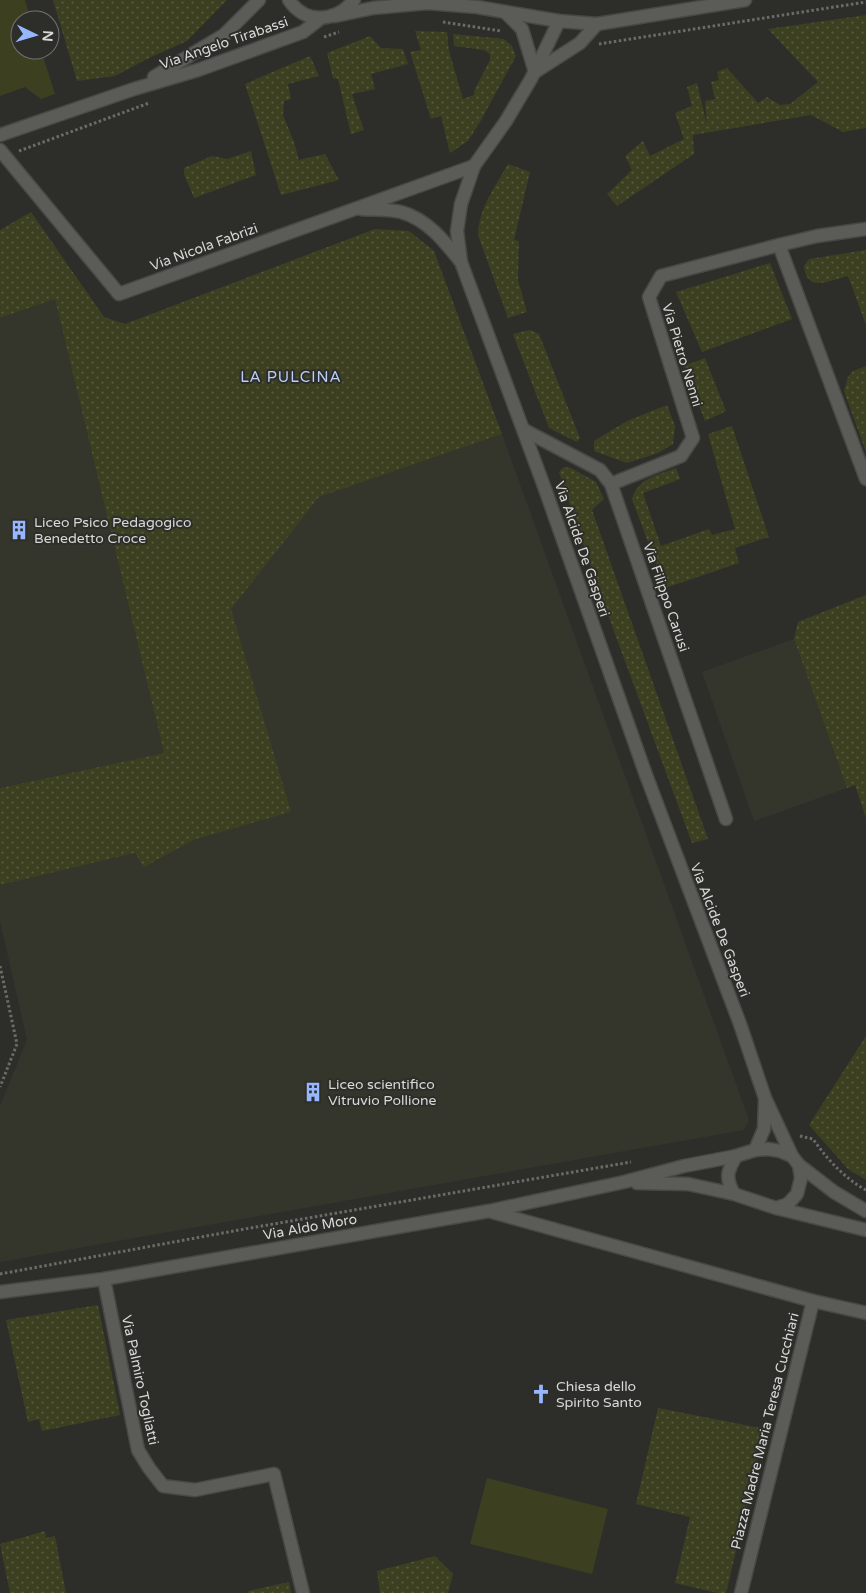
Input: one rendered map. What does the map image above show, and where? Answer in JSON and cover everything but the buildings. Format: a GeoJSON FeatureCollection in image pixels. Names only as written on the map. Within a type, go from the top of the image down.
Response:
{"type":"FeatureCollection","features":[{"type":"Feature","properties":{"kind":"street","name":"Via Angelo Tirabassi"},"geometry":{"type":"LineString","coordinates":[[134,88],[224,35],[259,0]]}},
{"type":"Feature","properties":{"kind":"street"},"geometry":{"type":"LineString","coordinates":[[289,0],[300,12],[310,17],[321,18],[373,8],[427,3],[476,7],[559,21],[597,24],[745,0]]}},
{"type":"Feature","properties":{"kind":"street"},"geometry":{"type":"LineString","coordinates":[[335,16],[349,7],[354,0]]}},
{"type":"Feature","properties":{"kind":"street"},"geometry":{"type":"LineString","coordinates":[[458,0],[476,7]]}},
{"type":"Feature","properties":{"kind":"street"},"geometry":{"type":"LineString","coordinates":[[505,12],[522,29],[535,72],[580,43],[597,24]]}},
{"type":"Feature","properties":{"kind":"street","name":"Via Angelo Tirabassi"},"geometry":{"type":"LineString","coordinates":[[0,135],[134,88],[198,70],[302,32],[321,18]]}},
{"type":"Feature","properties":{"kind":"street","name":"Via Alcide De Gasperi"},"geometry":{"type":"LineString","coordinates":[[559,21],[535,72],[506,122],[474,166],[460,204],[457,230],[461,262],[524,430],[611,678],[740,1024],[765,1098],[796,1161]]}},
{"type":"Feature","properties":{"kind":"street","name":"Via Nicola Fabrizi"},"geometry":{"type":"LineString","coordinates":[[3,153],[119,294],[474,166]]}},
{"type":"Feature","properties":{"kind":"street"},"geometry":{"type":"LineString","coordinates":[[356,209],[401,212],[427,225],[441,238],[461,262]]}},
{"type":"Feature","properties":{"kind":"street","name":"Via Pietro Nenni"},"geometry":{"type":"LineString","coordinates":[[611,484],[681,456],[693,438],[649,297],[660,276],[817,236],[866,229]]}},
{"type":"Feature","properties":{"kind":"street"},"geometry":{"type":"LineString","coordinates":[[778,245],[866,479]]}},
{"type":"Feature","properties":{"kind":"street","name":"Via Filippo Carusi"},"geometry":{"type":"LineString","coordinates":[[524,430],[600,470],[611,484],[726,819]]}},
{"type":"Feature","properties":{"kind":"street","name":"Via Alcide De Gasperi"},"geometry":{"type":"LineString","coordinates":[[755,1150],[764,1128],[765,1098]]}},
{"type":"Feature","properties":{"kind":"street"},"geometry":{"type":"LineString","coordinates":[[866,1211],[834,1192],[796,1161],[780,1151],[755,1150],[736,1156],[729,1168],[727,1182],[734,1194],[776,1208],[866,1230]]}},
{"type":"Feature","properties":{"kind":"street","name":"Via Aldo Moro"},"geometry":{"type":"LineString","coordinates":[[0,1292],[104,1279],[489,1211],[624,1182],[684,1166],[736,1156]]}},
{"type":"Feature","properties":{"kind":"street"},"geometry":{"type":"LineString","coordinates":[[776,1208],[788,1204],[797,1194],[801,1178],[796,1161]]}},
{"type":"Feature","properties":{"kind":"street","name":"Via Aldo Moro"},"geometry":{"type":"LineString","coordinates":[[624,1182],[688,1184],[734,1194]]}},
{"type":"Feature","properties":{"kind":"street"},"geometry":{"type":"LineString","coordinates":[[489,1211],[813,1301]]}},
{"type":"Feature","properties":{"kind":"street","name":"Via Palmiro Togliatti"},"geometry":{"type":"LineString","coordinates":[[104,1279],[138,1450],[149,1468],[163,1486],[195,1490],[274,1474],[303,1593]]}},
{"type":"Feature","properties":{"kind":"street","name":"Piazza Madre Maria Teresa Cucchiari"},"geometry":{"type":"LineString","coordinates":[[740,1593],[813,1301],[866,1313]]}},
{"type":"Feature","properties":{"kind":"path"},"geometry":{"type":"LineString","coordinates":[[580,43],[605,44],[866,2]]}},
{"type":"Feature","properties":{"kind":"path"},"geometry":{"type":"LineString","coordinates":[[439,21],[524,34]]}},
{"type":"Feature","properties":{"kind":"path"},"geometry":{"type":"LineString","coordinates":[[315,40],[341,32]]}},
{"type":"Feature","properties":{"kind":"path"},"geometry":{"type":"LineString","coordinates":[[3,153],[152,102]]}},
{"type":"Feature","properties":{"kind":"path"},"geometry":{"type":"LineString","coordinates":[[0,966],[16,1044],[0,1087]]}},
{"type":"Feature","properties":{"kind":"path"},"geometry":{"type":"LineString","coordinates":[[783,1137],[797,1136],[813,1139],[826,1157],[855,1184],[866,1190]]}},
{"type":"Feature","properties":{"kind":"path"},"geometry":{"type":"LineString","coordinates":[[0,1274],[171,1242],[632,1162]]}},
{"type":"Feature","properties":{"kind":"shaded area"},"geometry":{"type":"Polygon","coordinates":[[[55,299],[164,753],[0,788],[0,318],[55,299]]]}},
{"type":"Feature","properties":{"kind":"shaded area"},"geometry":{"type":"Polygon","coordinates":[[[502,434],[749,1120],[744,1130],[0,1262],[0,1106],[27,1040],[0,921],[0,885],[135,853],[144,867],[196,839],[290,812],[230,609],[319,497],[502,434]]]}},
{"type":"Feature","properties":{"kind":"shaded area"},"geometry":{"type":"Polygon","coordinates":[[[794,639],[847,788],[754,821],[702,672],[794,639]]]}},
{"type":"Feature","properties":{"kind":"green space"},"geometry":{"type":"Polygon","coordinates":[[[0,0],[25,0],[28,10],[10,10],[10,60],[44,60],[55,94],[41,99],[25,87],[0,96],[0,0]]]}},
{"type":"Feature","properties":{"kind":"green space"},"geometry":{"type":"Polygon","coordinates":[[[53,0],[227,0],[187,41],[115,76],[77,81],[60,24],[60,10],[56,10],[53,0]]]}},
{"type":"Feature","properties":{"kind":"green space"},"geometry":{"type":"Polygon","coordinates":[[[866,15],[866,128],[843,132],[811,115],[693,135],[694,154],[617,206],[607,194],[632,170],[625,156],[643,141],[650,156],[684,139],[675,113],[692,106],[687,87],[697,83],[707,125],[705,101],[715,99],[711,82],[719,80],[717,72],[727,68],[758,103],[767,97],[780,105],[790,104],[818,82],[768,29],[866,15]]]}},
{"type":"Feature","properties":{"kind":"green space"},"geometry":{"type":"Polygon","coordinates":[[[415,31],[447,32],[449,51],[463,99],[474,95],[474,91],[490,60],[490,54],[484,50],[454,46],[453,34],[504,39],[512,46],[516,56],[468,141],[450,153],[441,116],[431,119],[410,52],[421,50],[415,31]]]}},
{"type":"Feature","properties":{"kind":"green space"},"geometry":{"type":"Polygon","coordinates":[[[370,36],[381,48],[403,49],[408,64],[371,74],[375,89],[352,94],[364,130],[351,134],[338,79],[333,78],[327,53],[370,36]]]}},
{"type":"Feature","properties":{"kind":"green space"},"geometry":{"type":"Polygon","coordinates":[[[310,56],[319,76],[288,84],[291,99],[284,101],[283,115],[299,160],[325,154],[339,180],[281,195],[245,84],[310,56]]]}},
{"type":"Feature","properties":{"kind":"green space"},"geometry":{"type":"Polygon","coordinates":[[[251,151],[256,175],[194,198],[184,174],[184,168],[212,156],[227,159],[251,151]]]}},
{"type":"Feature","properties":{"kind":"green space"},"geometry":{"type":"Polygon","coordinates":[[[508,164],[530,172],[514,240],[519,241],[518,280],[527,312],[508,318],[478,235],[481,216],[493,189],[508,164]]]}},
{"type":"Feature","properties":{"kind":"green space"},"geometry":{"type":"Polygon","coordinates":[[[31,212],[104,317],[125,324],[375,229],[409,231],[434,251],[502,434],[319,497],[231,609],[291,812],[196,839],[144,867],[135,853],[0,885],[0,788],[164,753],[55,299],[0,318],[0,230],[31,212]]]}},
{"type":"Feature","properties":{"kind":"green space"},"geometry":{"type":"Polygon","coordinates":[[[866,250],[866,325],[848,276],[827,282],[814,283],[806,275],[804,266],[809,259],[866,250]]]}},
{"type":"Feature","properties":{"kind":"green space"},"geometry":{"type":"Polygon","coordinates":[[[770,263],[792,319],[702,352],[676,292],[770,263]]]}},
{"type":"Feature","properties":{"kind":"green space"},"geometry":{"type":"Polygon","coordinates":[[[530,330],[539,334],[580,438],[577,442],[549,428],[513,334],[530,330]]]}},
{"type":"Feature","properties":{"kind":"green space"},"geometry":{"type":"Polygon","coordinates":[[[705,358],[726,411],[705,421],[684,366],[705,358]]]}},
{"type":"Feature","properties":{"kind":"green space"},"geometry":{"type":"Polygon","coordinates":[[[866,366],[866,452],[844,391],[848,377],[853,371],[866,366]]]}},
{"type":"Feature","properties":{"kind":"green space"},"geometry":{"type":"Polygon","coordinates":[[[667,405],[675,426],[673,444],[658,453],[627,463],[594,451],[594,441],[627,421],[667,405]]]}},
{"type":"Feature","properties":{"kind":"green space"},"geometry":{"type":"Polygon","coordinates":[[[732,426],[769,537],[735,548],[739,563],[665,588],[632,499],[639,486],[649,478],[676,468],[680,479],[643,493],[661,546],[709,529],[712,535],[735,529],[708,434],[732,426]]]}},
{"type":"Feature","properties":{"kind":"green space"},"geometry":{"type":"Polygon","coordinates":[[[564,467],[571,468],[596,482],[604,499],[592,510],[708,839],[692,843],[601,596],[559,472],[564,467]]]}},
{"type":"Feature","properties":{"kind":"green space"},"geometry":{"type":"Polygon","coordinates":[[[866,595],[866,818],[855,785],[847,788],[794,639],[798,622],[866,595]]]}},
{"type":"Feature","properties":{"kind":"green space"},"geometry":{"type":"Polygon","coordinates":[[[866,1036],[866,1180],[848,1169],[809,1125],[866,1036]]]}},
{"type":"Feature","properties":{"kind":"green space"},"geometry":{"type":"Polygon","coordinates":[[[98,1305],[120,1415],[42,1431],[39,1419],[28,1422],[6,1320],[98,1305]]]}},
{"type":"Feature","properties":{"kind":"green space"},"geometry":{"type":"Polygon","coordinates":[[[658,1408],[765,1429],[726,1593],[717,1593],[675,1583],[690,1517],[636,1504],[658,1408]]]}},
{"type":"Feature","properties":{"kind":"green space"},"geometry":{"type":"Polygon","coordinates":[[[487,1478],[608,1509],[592,1574],[470,1544],[487,1478]]]}},
{"type":"Feature","properties":{"kind":"green space"},"geometry":{"type":"Polygon","coordinates":[[[45,1531],[46,1538],[55,1536],[66,1593],[10,1593],[0,1544],[45,1531]]]}},
{"type":"Feature","properties":{"kind":"green space"},"geometry":{"type":"Polygon","coordinates":[[[435,1556],[453,1574],[448,1593],[380,1593],[377,1571],[435,1556]]]}},
{"type":"Feature","properties":{"kind":"green space"},"geometry":{"type":"Polygon","coordinates":[[[289,1582],[291,1593],[248,1593],[248,1591],[289,1582]]]}},
{"type":"Feature","properties":{"kind":"place","name":"Liceo Psico Pedagogico Benedetto Croce"},"geometry":{"type":"Point","coordinates":[19,530]}},
{"type":"Feature","properties":{"kind":"place","name":"Liceo scientifico Vitruvio Pollione"},"geometry":{"type":"Point","coordinates":[313,1092]}},
{"type":"Feature","properties":{"kind":"place","name":"Chiesa dello Spirito Santo"},"geometry":{"type":"Point","coordinates":[541,1394]}},
{"type":"Feature","properties":{"kind":"district","name":"LA PULCINA"},"geometry":{"type":"Point","coordinates":[291,377]}}]}
